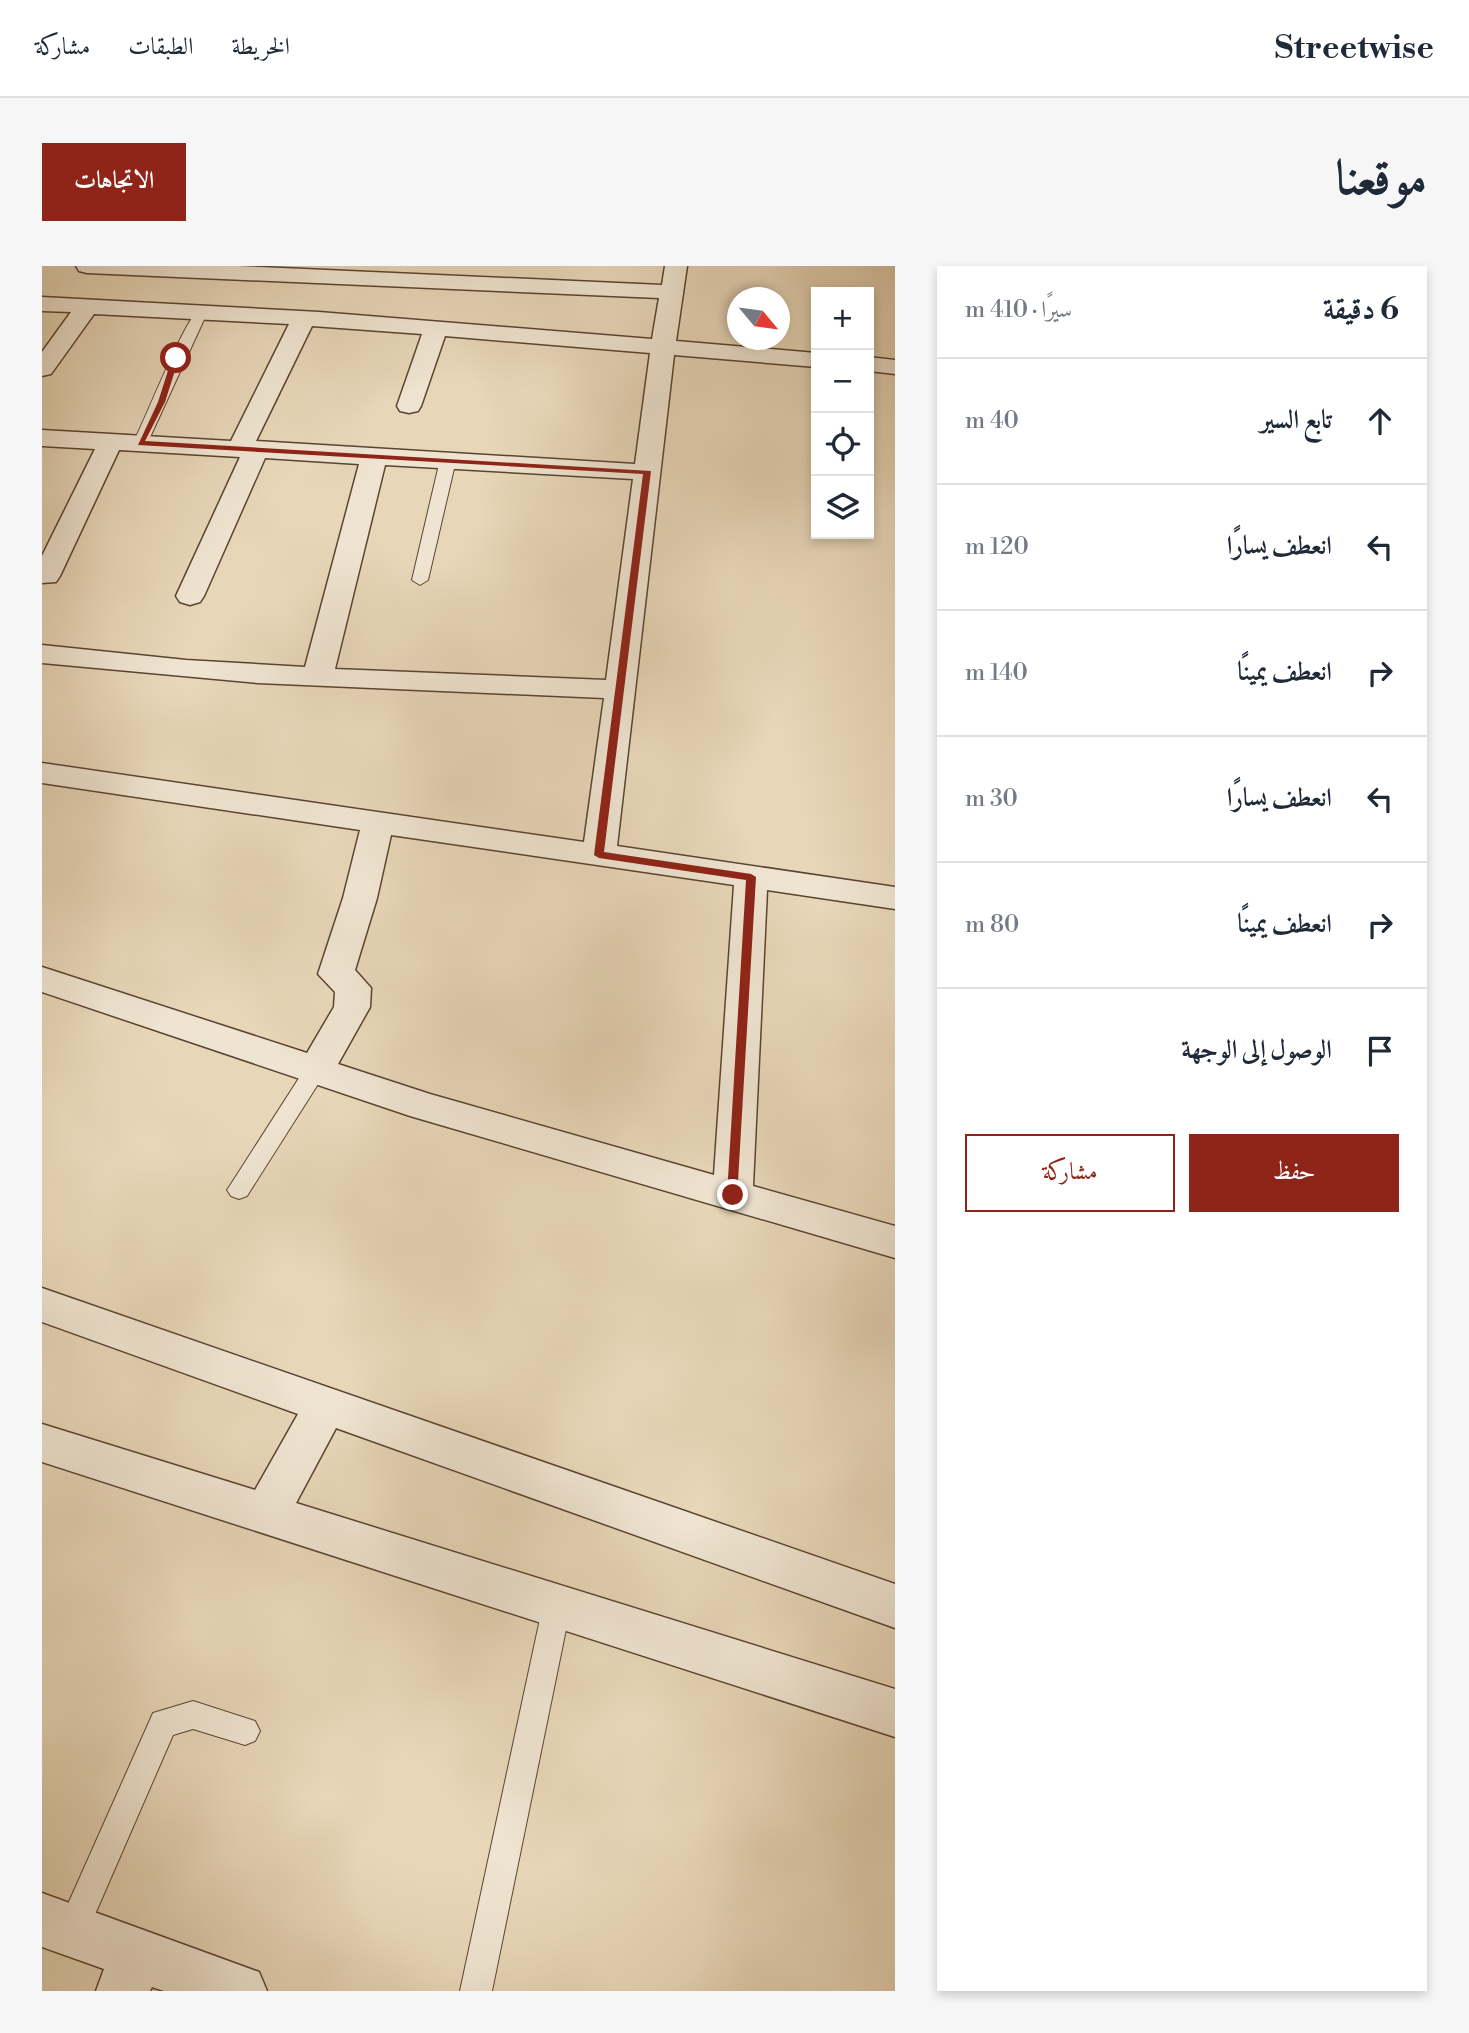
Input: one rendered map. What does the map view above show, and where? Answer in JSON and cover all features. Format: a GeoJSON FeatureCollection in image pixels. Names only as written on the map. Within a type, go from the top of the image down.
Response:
{"type":"FeatureCollection","features":[{"type":"Feature","properties":{"kind":"street"},"geometry":{"type":"LineString","coordinates":[[88,266],[244,274],[674,279],[663,346],[599,855]]}},
{"type":"Feature","properties":{"kind":"street"},"geometry":{"type":"LineString","coordinates":[[209,313],[244,274]]}},
{"type":"Feature","properties":{"kind":"street"},"geometry":{"type":"LineString","coordinates":[[42,304],[304,318],[811,360]]}},
{"type":"Feature","properties":{"kind":"street"},"geometry":{"type":"LineString","coordinates":[[42,369],[87,307]]}},
{"type":"Feature","properties":{"kind":"street"},"geometry":{"type":"LineString","coordinates":[[190,596],[248,449],[304,318]]}},
{"type":"Feature","properties":{"kind":"street"},"geometry":{"type":"LineString","coordinates":[[410,406],[436,328]]}},
{"type":"Feature","properties":{"kind":"street"},"geometry":{"type":"LineString","coordinates":[[874,365],[895,367]]}},
{"type":"Feature","properties":{"kind":"street"},"geometry":{"type":"LineString","coordinates":[[42,438],[647,471]]}},
{"type":"Feature","properties":{"kind":"street"},"geometry":{"type":"LineString","coordinates":[[46,576],[111,442]]}},
{"type":"Feature","properties":{"kind":"street"},"geometry":{"type":"LineString","coordinates":[[318,676],[374,456]]}},
{"type":"Feature","properties":{"kind":"street"},"geometry":{"type":"LineString","coordinates":[[42,653],[119,663],[318,676],[619,690]]}},
{"type":"Feature","properties":{"kind":"street"},"geometry":{"type":"LineString","coordinates":[[42,773],[895,898]]}},
{"type":"Feature","properties":{"kind":"street"},"geometry":{"type":"LineString","coordinates":[[316,1070],[352,1007],[353,988],[336,974],[360,898],[377,822]]}},
{"type":"Feature","properties":{"kind":"street"},"geometry":{"type":"LineString","coordinates":[[733,1195],[751,877]]}},
{"type":"Feature","properties":{"kind":"street"},"geometry":{"type":"LineString","coordinates":[[42,979],[423,1106],[895,1242]]}},
{"type":"Feature","properties":{"kind":"street"},"geometry":{"type":"LineString","coordinates":[[42,1305],[895,1606]]}},
{"type":"Feature","properties":{"kind":"street"},"geometry":{"type":"LineString","coordinates":[[267,1513],[326,1405]]}},
{"type":"Feature","properties":{"kind":"street"},"geometry":{"type":"LineString","coordinates":[[42,1443],[895,1713]]}},
{"type":"Feature","properties":{"kind":"street"},"geometry":{"type":"LineString","coordinates":[[57,1926],[130,1973],[240,1991]]}},
{"type":"Feature","properties":{"kind":"lane"},"geometry":{"type":"LineString","coordinates":[[141,443],[161,402],[176,358],[209,313]]}},
{"type":"Feature","properties":{"kind":"lane"},"geometry":{"type":"LineString","coordinates":[[420,580],[448,460]]}},
{"type":"Feature","properties":{"kind":"lane"},"geometry":{"type":"LineString","coordinates":[[239,1190],[316,1070]]}},
{"type":"Feature","properties":{"kind":"lane"},"geometry":{"type":"LineString","coordinates":[[477,1991],[557,1605]]}},
{"type":"Feature","properties":{"kind":"lane"},"geometry":{"type":"LineString","coordinates":[[57,1926],[163,1723],[193,1715],[245,1731]]}},
{"type":"Feature","properties":{"kind":"route"},"geometry":{"type":"LineString","coordinates":[[176,358],[161,402],[141,443],[647,471],[599,855],[751,877],[733,1195]]}}]}
